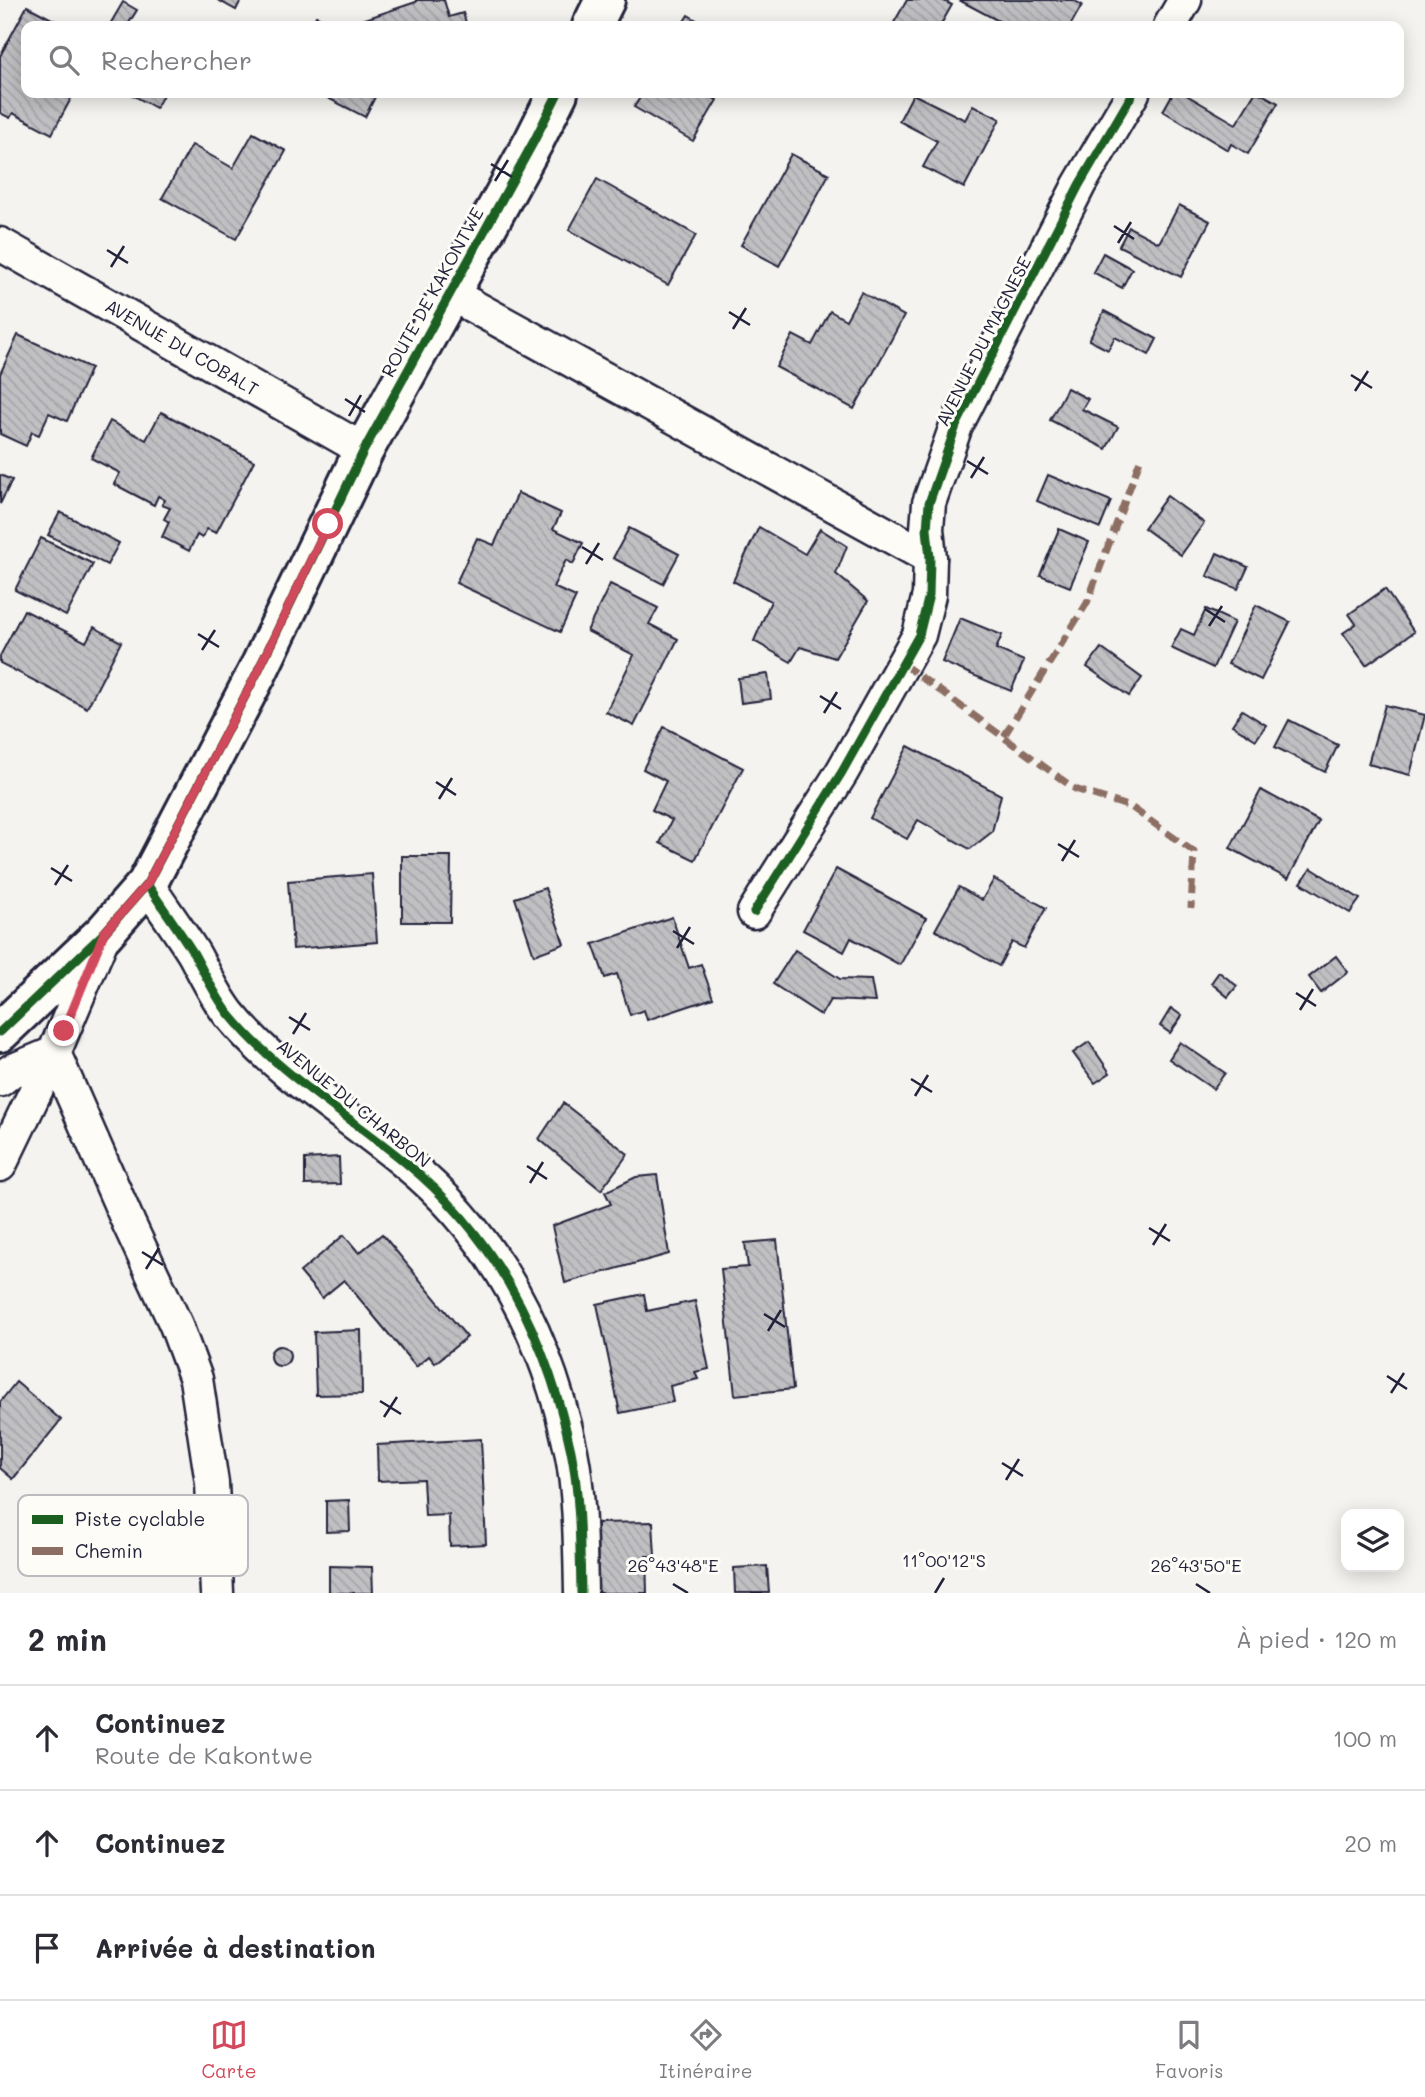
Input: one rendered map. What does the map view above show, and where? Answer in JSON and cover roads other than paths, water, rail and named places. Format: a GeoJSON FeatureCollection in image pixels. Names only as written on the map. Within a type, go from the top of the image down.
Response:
{"type":"FeatureCollection","features":[{"type":"Feature","properties":{"kind":"street"},"geometry":{"type":"LineString","coordinates":[[594,21],[605,0]]}},
{"type":"Feature","properties":{"kind":"street"},"geometry":{"type":"LineString","coordinates":[[1173,21],[1185,0]]}},
{"type":"Feature","properties":{"kind":"street","name":"ROUTE DE KAKONTWE"},"geometry":{"type":"LineString","coordinates":[[0,1032],[104,933],[147,884],[257,673],[364,450],[555,98]]}},
{"type":"Feature","properties":{"kind":"street","name":"AVENUE DU MAGNESE"},"geometry":{"type":"LineString","coordinates":[[754,912],[842,772],[919,635],[929,595],[929,503],[956,426],[1079,185],[1130,98]]}},
{"type":"Feature","properties":{"kind":"street","name":"AVENUE DU COBALT"},"geometry":{"type":"LineString","coordinates":[[0,244],[364,450]]}},
{"type":"Feature","properties":{"kind":"street"},"geometry":{"type":"LineString","coordinates":[[449,293],[930,558]]}},
{"type":"Feature","properties":{"kind":"street","name":"AVENUE DU CHARBON"},"geometry":{"type":"LineString","coordinates":[[147,884],[228,1013],[283,1068],[409,1165],[465,1219],[506,1276],[532,1326],[550,1371],[571,1453],[580,1536],[581,1593]]}},
{"type":"Feature","properties":{"kind":"street"},"geometry":{"type":"LineString","coordinates":[[0,1165],[54,1053],[104,933]]}},
{"type":"Feature","properties":{"kind":"street"},"geometry":{"type":"LineString","coordinates":[[0,1080],[11,1071],[54,1053]]}},
{"type":"Feature","properties":{"kind":"street"},"geometry":{"type":"LineString","coordinates":[[54,1053],[176,1325],[196,1379],[213,1495]]}}]}
